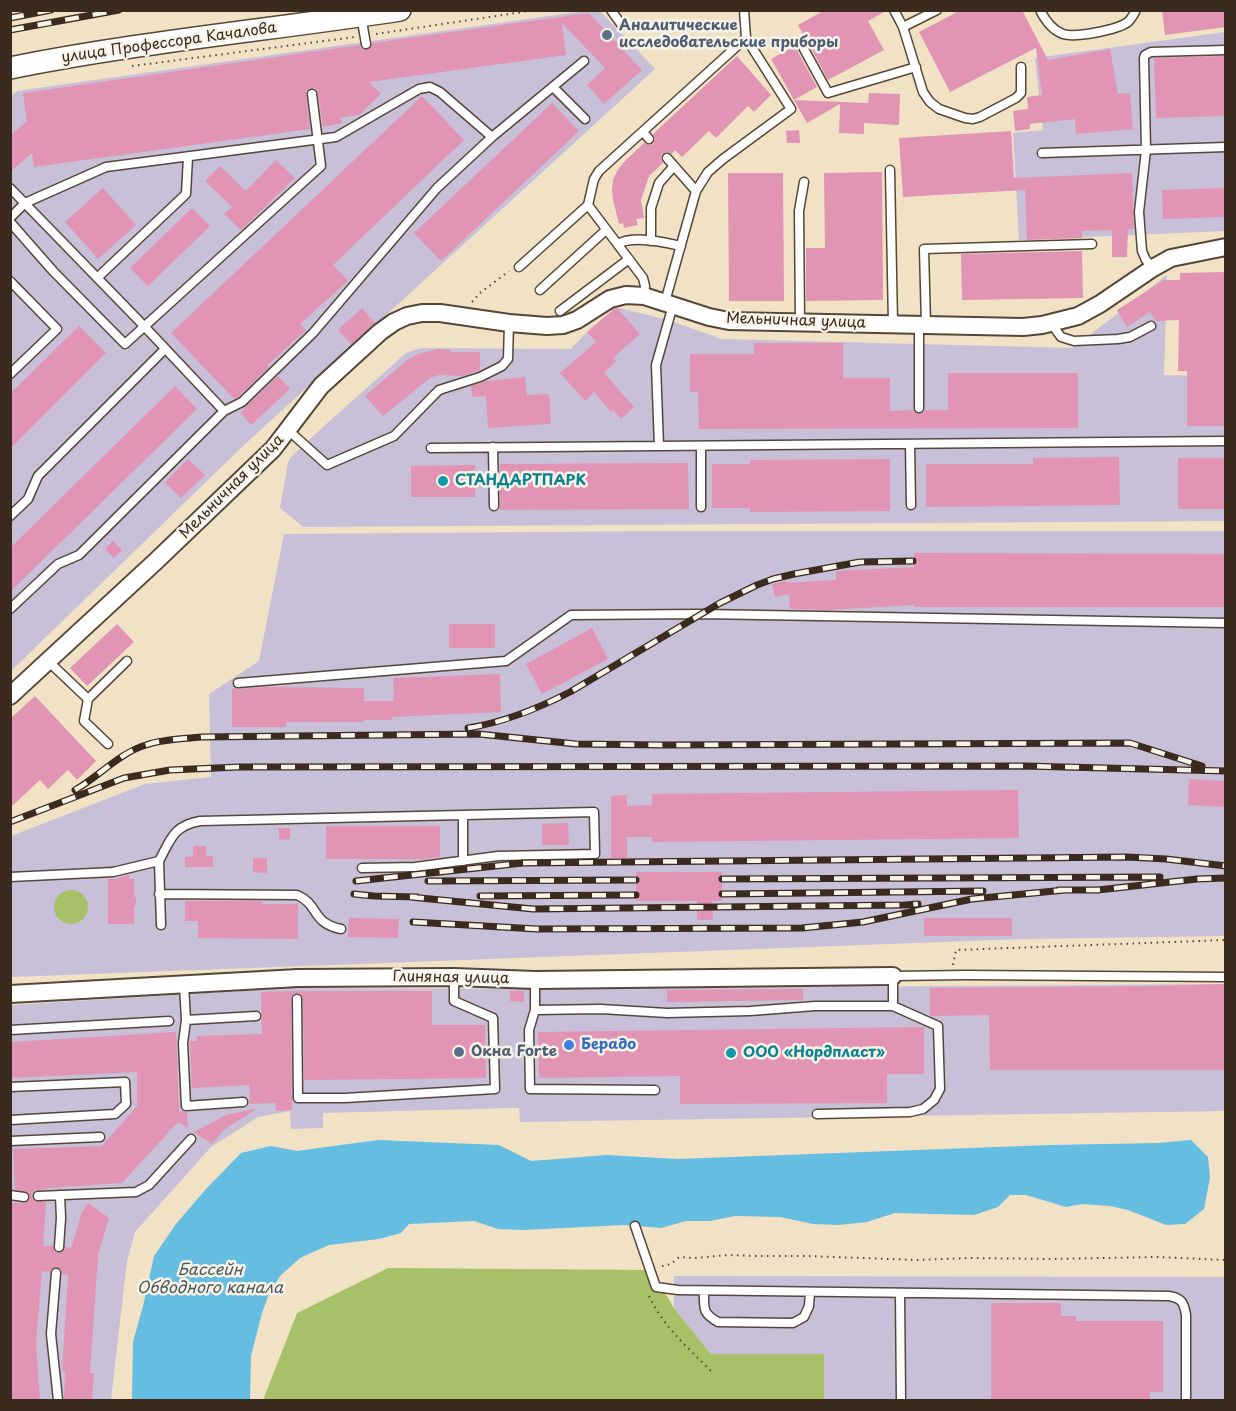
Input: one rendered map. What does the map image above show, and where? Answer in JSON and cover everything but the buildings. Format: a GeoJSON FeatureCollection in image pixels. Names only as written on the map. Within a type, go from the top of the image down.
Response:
{"type":"FeatureCollection","features":[{"type":"Feature","properties":{"kind":"street","name":"улица Профессора Качалова"},"geometry":{"type":"LineString","coordinates":[[10,68],[126,48],[364,32],[400,10]]}},
{"type":"Feature","properties":{"kind":"street","name":"Мельничная улица"},"geometry":{"type":"LineString","coordinates":[[10,696],[256,466],[273,449],[321,386],[380,332],[407,316],[422,313],[509,323],[563,325],[577,320],[610,298],[626,295],[644,296],[729,321],[1023,327],[1078,316],[1171,258],[1226,247]]}},
{"type":"Feature","properties":{"kind":"street","name":"Глиняная улица"},"geometry":{"type":"LineString","coordinates":[[10,993],[298,978],[454,976],[535,980],[893,976]]}},
{"type":"Feature","properties":{"kind":"lane"},"geometry":{"type":"LineString","coordinates":[[611,10],[621,24]]}},
{"type":"Feature","properties":{"kind":"lane"},"geometry":{"type":"LineString","coordinates":[[659,446],[657,365],[681,246],[696,191],[708,171],[791,109],[746,38],[744,10]]}},
{"type":"Feature","properties":{"kind":"lane"},"geometry":{"type":"LineString","coordinates":[[894,10],[903,27],[923,92],[939,110],[964,118],[980,117],[1021,93],[1021,67]]}},
{"type":"Feature","properties":{"kind":"lane"},"geometry":{"type":"LineString","coordinates":[[903,27],[937,10]]}},
{"type":"Feature","properties":{"kind":"lane"},"geometry":{"type":"LineString","coordinates":[[1040,10],[1050,26],[1062,34],[1076,36],[1117,28],[1129,21],[1136,10]]}},
{"type":"Feature","properties":{"kind":"lane"},"geometry":{"type":"LineString","coordinates":[[519,267],[588,205],[594,179],[599,171],[646,135],[746,38]]}},
{"type":"Feature","properties":{"kind":"lane"},"geometry":{"type":"LineString","coordinates":[[804,49],[828,93],[916,67]]}},
{"type":"Feature","properties":{"kind":"lane"},"geometry":{"type":"LineString","coordinates":[[1153,268],[1142,251],[1139,212],[1146,150],[1145,55],[1150,52],[1226,50]]}},
{"type":"Feature","properties":{"kind":"lane"},"geometry":{"type":"LineString","coordinates":[[10,609],[58,564],[79,555],[224,411],[242,402],[313,333],[437,188],[492,137],[584,61]]}},
{"type":"Feature","properties":{"kind":"lane"},"geometry":{"type":"LineString","coordinates":[[312,94],[318,140],[321,166],[125,344],[53,272],[10,220],[25,203],[106,167],[188,157],[318,140],[336,137],[419,89],[430,87],[441,92],[492,137]]}},
{"type":"Feature","properties":{"kind":"lane"},"geometry":{"type":"LineString","coordinates":[[553,87],[585,119]]}},
{"type":"Feature","properties":{"kind":"lane"},"geometry":{"type":"LineString","coordinates":[[1041,153],[1226,147]]}},
{"type":"Feature","properties":{"kind":"lane"},"geometry":{"type":"LineString","coordinates":[[97,278],[186,194],[188,157]]}},
{"type":"Feature","properties":{"kind":"lane"},"geometry":{"type":"LineString","coordinates":[[667,158],[696,191]]}},
{"type":"Feature","properties":{"kind":"lane"},"geometry":{"type":"LineString","coordinates":[[651,240],[651,208],[659,183],[674,166]]}},
{"type":"Feature","properties":{"kind":"lane"},"geometry":{"type":"LineString","coordinates":[[890,170],[893,324]]}},
{"type":"Feature","properties":{"kind":"lane"},"geometry":{"type":"LineString","coordinates":[[800,322],[799,211],[804,183]]}},
{"type":"Feature","properties":{"kind":"lane"},"geometry":{"type":"LineString","coordinates":[[10,189],[224,411]]}},
{"type":"Feature","properties":{"kind":"lane"},"geometry":{"type":"LineString","coordinates":[[588,205],[643,278],[644,296]]}},
{"type":"Feature","properties":{"kind":"lane"},"geometry":{"type":"LineString","coordinates":[[540,290],[606,230]]}},
{"type":"Feature","properties":{"kind":"lane"},"geometry":{"type":"LineString","coordinates":[[618,244],[627,240],[658,240],[681,246]]}},
{"type":"Feature","properties":{"kind":"lane"},"geometry":{"type":"LineString","coordinates":[[919,408],[924,249],[1092,244]]}},
{"type":"Feature","properties":{"kind":"lane"},"geometry":{"type":"LineString","coordinates":[[560,311],[629,259]]}},
{"type":"Feature","properties":{"kind":"lane"},"geometry":{"type":"LineString","coordinates":[[10,281],[57,329],[10,374]]}},
{"type":"Feature","properties":{"kind":"lane"},"geometry":{"type":"LineString","coordinates":[[288,430],[327,465],[394,436],[439,390],[480,377],[502,366],[508,359],[509,323]]}},
{"type":"Feature","properties":{"kind":"lane"},"geometry":{"type":"LineString","coordinates":[[1051,323],[1061,337],[1074,341],[1130,337],[1151,326]]}},
{"type":"Feature","properties":{"kind":"lane"},"geometry":{"type":"LineString","coordinates":[[10,516],[28,499],[38,476],[165,349]]}},
{"type":"Feature","properties":{"kind":"lane"},"geometry":{"type":"LineString","coordinates":[[431,448],[1226,441]]}},
{"type":"Feature","properties":{"kind":"lane"},"geometry":{"type":"LineString","coordinates":[[910,444],[911,505]]}},
{"type":"Feature","properties":{"kind":"lane"},"geometry":{"type":"LineString","coordinates":[[701,446],[702,507]]}},
{"type":"Feature","properties":{"kind":"lane"},"geometry":{"type":"LineString","coordinates":[[493,447],[494,506]]}},
{"type":"Feature","properties":{"kind":"lane"},"geometry":{"type":"LineString","coordinates":[[238,683],[506,661],[571,615],[702,614],[1226,623]]}},
{"type":"Feature","properties":{"kind":"lane"},"geometry":{"type":"LineString","coordinates":[[48,661],[88,699]]}},
{"type":"Feature","properties":{"kind":"lane"},"geometry":{"type":"LineString","coordinates":[[108,744],[84,721],[88,699],[127,661]]}},
{"type":"Feature","properties":{"kind":"lane"},"geometry":{"type":"LineString","coordinates":[[161,925],[159,861],[176,831],[187,824],[200,821],[594,812],[595,854],[498,856],[415,867],[362,868]]}},
{"type":"Feature","properties":{"kind":"lane"},"geometry":{"type":"LineString","coordinates":[[463,815],[463,861]]}},
{"type":"Feature","properties":{"kind":"lane"},"geometry":{"type":"LineString","coordinates":[[10,877],[113,872],[159,861]]}},
{"type":"Feature","properties":{"kind":"lane"},"geometry":{"type":"LineString","coordinates":[[159,894],[297,895],[305,898],[321,921],[330,927],[341,929]]}},
{"type":"Feature","properties":{"kind":"lane"},"geometry":{"type":"LineString","coordinates":[[297,999],[298,1098],[345,1098],[495,1089],[493,1018],[454,1001],[454,976]]}},
{"type":"Feature","properties":{"kind":"lane"},"geometry":{"type":"LineString","coordinates":[[893,1006],[893,976],[1226,977]]}},
{"type":"Feature","properties":{"kind":"lane"},"geometry":{"type":"LineString","coordinates":[[535,980],[535,1010],[529,1030],[530,1089],[655,1090]]}},
{"type":"Feature","properties":{"kind":"lane"},"geometry":{"type":"LineString","coordinates":[[184,985],[186,1020],[183,1043],[186,1106],[243,1102]]}},
{"type":"Feature","properties":{"kind":"lane"},"geometry":{"type":"LineString","coordinates":[[535,1010],[601,1009],[667,1012],[750,1011],[815,1006],[893,1006],[938,1026],[940,1089],[934,1100],[923,1109],[910,1112],[817,1114]]}},
{"type":"Feature","properties":{"kind":"lane"},"geometry":{"type":"LineString","coordinates":[[186,1020],[256,1016]]}},
{"type":"Feature","properties":{"kind":"lane"},"geometry":{"type":"LineString","coordinates":[[10,1030],[169,1021]]}},
{"type":"Feature","properties":{"kind":"lane"},"geometry":{"type":"LineString","coordinates":[[10,1120],[115,1114],[126,1104],[125,1082]]}},
{"type":"Feature","properties":{"kind":"lane"},"geometry":{"type":"LineString","coordinates":[[10,1087],[137,1082]]}},
{"type":"Feature","properties":{"kind":"lane"},"geometry":{"type":"LineString","coordinates":[[10,1141],[100,1137]]}},
{"type":"Feature","properties":{"kind":"lane"},"geometry":{"type":"LineString","coordinates":[[38,1196],[136,1192],[149,1185],[191,1139]]}},
{"type":"Feature","properties":{"kind":"lane"},"geometry":{"type":"LineString","coordinates":[[59,1247],[60,1195]]}},
{"type":"Feature","properties":{"kind":"lane"},"geometry":{"type":"LineString","coordinates":[[10,1196],[24,1197]]}},
{"type":"Feature","properties":{"kind":"lane"},"geometry":{"type":"LineString","coordinates":[[634,1226],[656,1287],[678,1290],[1169,1296],[1179,1298],[1184,1304],[1186,1315],[1186,1401]]}},
{"type":"Feature","properties":{"kind":"lane"},"geometry":{"type":"LineString","coordinates":[[56,1273],[51,1334],[58,1401]]}},
{"type":"Feature","properties":{"kind":"lane"},"geometry":{"type":"LineString","coordinates":[[704,1291],[704,1308],[709,1317],[718,1322],[761,1323],[793,1323],[804,1317],[809,1306],[810,1292]]}},
{"type":"Feature","properties":{"kind":"lane"},"geometry":{"type":"LineString","coordinates":[[900,1293],[901,1401]]}},
{"type":"Feature","properties":{"kind":"path"},"geometry":{"type":"LineString","coordinates":[[125,67],[364,32],[536,10]]}},
{"type":"Feature","properties":{"kind":"path"},"geometry":{"type":"LineString","coordinates":[[461,316],[480,293],[506,272],[519,267]]}},
{"type":"Feature","properties":{"kind":"path"},"geometry":{"type":"LineString","coordinates":[[951,975],[956,950],[1226,940]]}},
{"type":"Feature","properties":{"kind":"path"},"geometry":{"type":"LineString","coordinates":[[711,1371],[681,1341],[656,1311],[649,1295],[652,1279],[661,1266],[671,1264],[679,1257],[728,1255],[918,1260],[1156,1257],[1226,1260]]}},
{"type":"Feature","properties":{"kind":"shaded area"},"geometry":{"type":"Polygon","coordinates":[[[584,11],[600,11],[655,69],[242,447],[11,671],[11,96],[17,91],[584,11]]]}},
{"type":"Feature","properties":{"kind":"shaded area"},"geometry":{"type":"Polygon","coordinates":[[[1225,32],[1225,231],[1019,240],[1013,133],[1043,130],[1035,58],[1225,32]]]}},
{"type":"Feature","properties":{"kind":"shaded area"},"geometry":{"type":"Polygon","coordinates":[[[1167,275],[1164,375],[1225,376],[1225,521],[303,527],[280,508],[290,458],[406,353],[421,348],[571,349],[616,307],[668,320],[722,339],[1073,348],[1167,275]]]}},
{"type":"Feature","properties":{"kind":"shaded area"},"geometry":{"type":"Polygon","coordinates":[[[1225,531],[1225,936],[1022,939],[11,977],[11,836],[145,784],[211,777],[209,694],[259,661],[284,534],[1225,531]]]}},
{"type":"Feature","properties":{"kind":"shaded area"},"geometry":{"type":"Polygon","coordinates":[[[1225,984],[1225,1111],[520,1122],[519,1108],[511,1108],[323,1113],[323,1128],[291,1129],[290,1111],[258,1117],[211,1147],[135,1232],[127,1261],[111,1400],[11,1400],[11,1005],[290,988],[550,989],[1225,984]]]}},
{"type":"Feature","properties":{"kind":"shaded area"},"geometry":{"type":"Polygon","coordinates":[[[674,1276],[1225,1277],[1225,1400],[824,1400],[824,1354],[711,1354],[674,1308],[674,1276]]]}},
{"type":"Feature","properties":{"kind":"green space"},"geometry":{"type":"Polygon","coordinates":[[[71,890],[83,895],[88,907],[83,919],[71,924],[59,919],[54,907],[59,895],[71,890]]]}},
{"type":"Feature","properties":{"kind":"green space"},"geometry":{"type":"Polygon","coordinates":[[[388,1268],[651,1270],[674,1308],[711,1354],[824,1354],[824,1400],[263,1400],[297,1313],[388,1268]]]}},
{"type":"Feature","properties":{"kind":"water","name":"Бассейн Обводного канала"},"geometry":{"type":"Polygon","coordinates":[[[378,1140],[499,1145],[531,1161],[607,1155],[678,1159],[1191,1140],[1208,1157],[1210,1178],[1204,1209],[1185,1224],[1166,1225],[1128,1210],[1110,1206],[1082,1204],[1066,1207],[1026,1195],[1010,1195],[998,1207],[974,1215],[895,1213],[867,1222],[839,1225],[813,1224],[780,1217],[735,1216],[710,1221],[686,1221],[661,1228],[624,1225],[524,1230],[498,1229],[474,1221],[409,1224],[401,1233],[379,1239],[329,1245],[300,1258],[281,1275],[270,1291],[251,1356],[250,1400],[132,1400],[133,1342],[154,1256],[176,1224],[206,1189],[241,1153],[271,1146],[297,1151],[378,1140]]]}},
{"type":"Feature","properties":{"kind":"railway"},"geometry":{"type":"LineString","coordinates":[[10,18],[51,10]]}},
{"type":"Feature","properties":{"kind":"railway"},"geometry":{"type":"LineString","coordinates":[[10,30],[119,10]]}},
{"type":"Feature","properties":{"kind":"railway"},"geometry":{"type":"LineString","coordinates":[[468,728],[508,718],[558,698],[720,603],[757,585],[794,574],[860,562],[913,561]]}},
{"type":"Feature","properties":{"kind":"railway"},"geometry":{"type":"LineString","coordinates":[[75,790],[137,748],[159,742],[201,737],[479,734],[576,744],[662,745],[1130,743],[1202,766]]}},
{"type":"Feature","properties":{"kind":"railway"},"geometry":{"type":"LineString","coordinates":[[10,822],[124,778],[170,770],[239,767],[1024,766],[1226,771]]}},
{"type":"Feature","properties":{"kind":"railway"},"geometry":{"type":"LineString","coordinates":[[356,881],[523,863],[1127,857],[1226,866]]}},
{"type":"Feature","properties":{"kind":"railway"},"geometry":{"type":"LineString","coordinates":[[722,879],[1160,877]]}},
{"type":"Feature","properties":{"kind":"railway"},"geometry":{"type":"LineString","coordinates":[[1058,890],[1098,890],[1226,878]]}},
{"type":"Feature","properties":{"kind":"railway"},"geometry":{"type":"LineString","coordinates":[[428,881],[636,880]]}},
{"type":"Feature","properties":{"kind":"railway"},"geometry":{"type":"LineString","coordinates":[[413,922],[537,929],[802,928],[863,922],[972,899],[1065,890]]}},
{"type":"Feature","properties":{"kind":"railway"},"geometry":{"type":"LineString","coordinates":[[722,894],[983,891]]}},
{"type":"Feature","properties":{"kind":"railway"},"geometry":{"type":"LineString","coordinates":[[354,894],[417,897]]}},
{"type":"Feature","properties":{"kind":"railway"},"geometry":{"type":"LineString","coordinates":[[480,896],[636,895]]}},
{"type":"Feature","properties":{"kind":"railway"},"geometry":{"type":"LineString","coordinates":[[410,897],[533,909],[918,904]]}},
{"type":"Feature","properties":{"kind":"place","name":"Аналитические исследовательские приборы"},"geometry":{"type":"Point","coordinates":[607,35]}},
{"type":"Feature","properties":{"kind":"place","name":"СТАНДАРТПАРК"},"geometry":{"type":"Point","coordinates":[443,481]}},
{"type":"Feature","properties":{"kind":"place","name":"Берадо"},"geometry":{"type":"Point","coordinates":[569,1045]}},
{"type":"Feature","properties":{"kind":"place","name":"Окна Forte"},"geometry":{"type":"Point","coordinates":[459,1052]}},
{"type":"Feature","properties":{"kind":"place","name":"ООО «Нордпласт»"},"geometry":{"type":"Point","coordinates":[731,1053]}}]}
